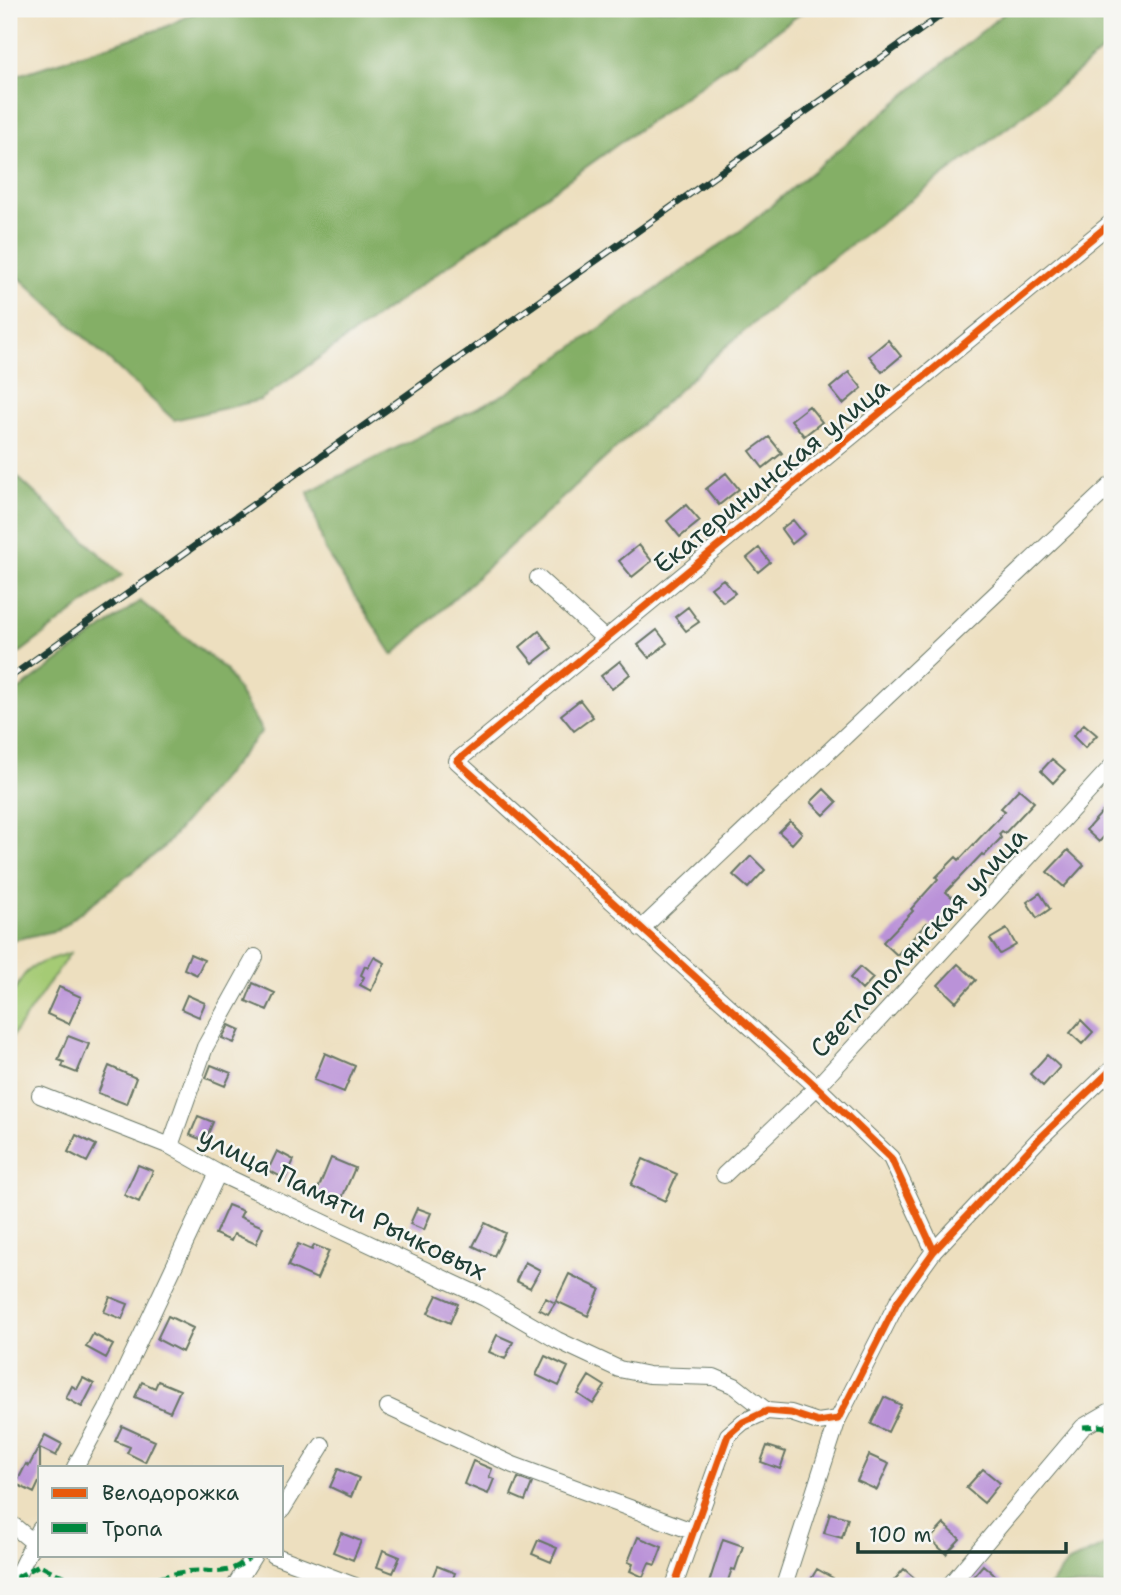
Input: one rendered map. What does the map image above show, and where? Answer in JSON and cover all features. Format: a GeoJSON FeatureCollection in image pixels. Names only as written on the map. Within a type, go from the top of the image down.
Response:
{"type":"FeatureCollection","features":[{"type":"Feature","properties":{"kind":"street","name":"Екатерининская улица"},"geometry":{"type":"LineString","coordinates":[[641,929],[457,761],[1112,222]]}},
{"type":"Feature","properties":{"kind":"street"},"geometry":{"type":"LineString","coordinates":[[934,1251],[891,1158],[817,1087],[641,929],[1112,484]]}},
{"type":"Feature","properties":{"kind":"street"},"geometry":{"type":"LineString","coordinates":[[538,578],[605,639]]}},
{"type":"Feature","properties":{"kind":"street","name":"Светлополянская улица"},"geometry":{"type":"LineString","coordinates":[[724,1175],[817,1087],[1112,766]]}},
{"type":"Feature","properties":{"kind":"street"},"geometry":{"type":"LineString","coordinates":[[170,1146],[205,1047],[255,957]]}},
{"type":"Feature","properties":{"kind":"street"},"geometry":{"type":"LineString","coordinates":[[784,1586],[838,1419],[898,1301],[934,1251],[1039,1139],[1112,1069]]}},
{"type":"Feature","properties":{"kind":"street","name":"улица Памяти Рычковых"},"geometry":{"type":"LineString","coordinates":[[40,1095],[170,1146],[218,1173],[485,1298],[557,1340],[620,1369],[649,1375],[714,1377],[735,1386],[766,1411]]}},
{"type":"Feature","properties":{"kind":"street"},"geometry":{"type":"LineString","coordinates":[[76,1466],[107,1409],[218,1173]]}},
{"type":"Feature","properties":{"kind":"street"},"geometry":{"type":"LineString","coordinates":[[388,1407],[513,1465],[692,1531]]}},
{"type":"Feature","properties":{"kind":"street"},"geometry":{"type":"LineString","coordinates":[[949,1586],[1083,1427],[1112,1410]]}},
{"type":"Feature","properties":{"kind":"street"},"geometry":{"type":"LineString","coordinates":[[674,1586],[728,1436],[743,1422],[766,1411],[791,1413],[818,1422],[838,1419]]}},
{"type":"Feature","properties":{"kind":"street"},"geometry":{"type":"LineString","coordinates":[[284,1507],[322,1445]]}},
{"type":"Feature","properties":{"kind":"street"},"geometry":{"type":"LineString","coordinates":[[9,1522],[37,1535],[16,1583]]}},
{"type":"Feature","properties":{"kind":"street"},"geometry":{"type":"LineString","coordinates":[[235,1586],[253,1556]]}},
{"type":"Feature","properties":{"kind":"street"},"geometry":{"type":"LineString","coordinates":[[276,1556],[355,1586]]}},
{"type":"Feature","properties":{"kind":"green space"},"geometry":{"type":"Polygon","coordinates":[[[203,9],[807,9],[260,400],[174,420],[9,268],[9,78],[163,28],[203,9]]]}},
{"type":"Feature","properties":{"kind":"green space"},"geometry":{"type":"Polygon","coordinates":[[[1009,9],[1112,9],[1112,43],[1035,107],[817,270],[723,349],[393,655],[325,550],[308,492],[507,393],[743,229],[1009,9]]]}},
{"type":"Feature","properties":{"kind":"green space"},"geometry":{"type":"Polygon","coordinates":[[[9,469],[122,575],[9,661],[9,469]]]}},
{"type":"Feature","properties":{"kind":"green space"},"geometry":{"type":"Polygon","coordinates":[[[140,601],[226,670],[262,731],[163,848],[58,930],[9,941],[9,697],[140,601]]]}},
{"type":"Feature","properties":{"kind":"green space"},"geometry":{"type":"Polygon","coordinates":[[[70,953],[9,1041],[9,997],[24,975],[39,964],[70,953]]]}},
{"type":"Feature","properties":{"kind":"green space"},"geometry":{"type":"Polygon","coordinates":[[[1112,1542],[1112,1586],[1050,1586],[1067,1563],[1112,1542]]]}},
{"type":"Feature","properties":{"kind":"building"},"geometry":{"type":"Polygon","coordinates":[[[888,340],[901,356],[882,372],[869,356],[888,340]]]}},
{"type":"Feature","properties":{"kind":"building"},"geometry":{"type":"Polygon","coordinates":[[[849,372],[862,388],[843,404],[830,388],[849,372]]]}},
{"type":"Feature","properties":{"kind":"building"},"geometry":{"type":"Polygon","coordinates":[[[809,406],[822,422],[804,436],[791,420],[809,406]]]}},
{"type":"Feature","properties":{"kind":"building"},"geometry":{"type":"Polygon","coordinates":[[[769,437],[782,453],[763,468],[750,451],[769,437]]]}},
{"type":"Feature","properties":{"kind":"building"},"geometry":{"type":"Polygon","coordinates":[[[726,473],[739,489],[719,505],[706,489],[726,473]]]}},
{"type":"Feature","properties":{"kind":"building"},"geometry":{"type":"Polygon","coordinates":[[[686,505],[700,521],[680,537],[667,521],[686,505]]]}},
{"type":"Feature","properties":{"kind":"building"},"geometry":{"type":"Polygon","coordinates":[[[793,520],[804,534],[792,544],[781,529],[793,520]]]}},
{"type":"Feature","properties":{"kind":"building"},"geometry":{"type":"Polygon","coordinates":[[[639,545],[652,561],[632,577],[619,561],[639,545]]]}},
{"type":"Feature","properties":{"kind":"building"},"geometry":{"type":"Polygon","coordinates":[[[759,548],[770,562],[758,572],[747,558],[759,548]]]}},
{"type":"Feature","properties":{"kind":"building"},"geometry":{"type":"Polygon","coordinates":[[[723,579],[735,593],[723,602],[711,588],[723,579]]]}},
{"type":"Feature","properties":{"kind":"building"},"geometry":{"type":"Polygon","coordinates":[[[688,607],[699,622],[686,631],[675,617],[688,607]]]}},
{"type":"Feature","properties":{"kind":"building"},"geometry":{"type":"Polygon","coordinates":[[[657,630],[667,643],[649,658],[638,645],[657,630]]]}},
{"type":"Feature","properties":{"kind":"building"},"geometry":{"type":"Polygon","coordinates":[[[539,631],[552,648],[533,663],[520,647],[539,631]]]}},
{"type":"Feature","properties":{"kind":"building"},"geometry":{"type":"Polygon","coordinates":[[[620,661],[630,674],[612,689],[601,676],[620,661]]]}},
{"type":"Feature","properties":{"kind":"building"},"geometry":{"type":"Polygon","coordinates":[[[580,700],[593,717],[574,731],[561,715],[580,700]]]}},
{"type":"Feature","properties":{"kind":"building"},"geometry":{"type":"Polygon","coordinates":[[[1084,724],[1097,735],[1085,748],[1073,736],[1084,724]]]}},
{"type":"Feature","properties":{"kind":"building"},"geometry":{"type":"Polygon","coordinates":[[[1052,759],[1065,770],[1053,783],[1041,771],[1052,759]]]}},
{"type":"Feature","properties":{"kind":"building"},"geometry":{"type":"Polygon","coordinates":[[[824,789],[837,802],[824,815],[811,802],[824,789]]]}},
{"type":"Feature","properties":{"kind":"building"},"geometry":{"type":"Polygon","coordinates":[[[1019,789],[1034,802],[1005,833],[1002,831],[999,834],[1001,838],[946,892],[956,901],[931,927],[927,923],[897,955],[883,942],[913,911],[911,909],[938,879],[936,877],[956,857],[959,860],[1005,811],[1001,808],[1019,789]]]}},
{"type":"Feature","properties":{"kind":"building"},"geometry":{"type":"Polygon","coordinates":[[[1112,801],[1112,828],[1099,842],[1086,830],[1112,801]]]}},
{"type":"Feature","properties":{"kind":"building"},"geometry":{"type":"Polygon","coordinates":[[[790,821],[802,833],[792,844],[779,832],[790,821]]]}},
{"type":"Feature","properties":{"kind":"building"},"geometry":{"type":"Polygon","coordinates":[[[1068,850],[1084,865],[1064,887],[1047,872],[1068,850]]]}},
{"type":"Feature","properties":{"kind":"building"},"geometry":{"type":"Polygon","coordinates":[[[751,856],[765,870],[748,888],[733,875],[751,856]]]}},
{"type":"Feature","properties":{"kind":"building"},"geometry":{"type":"Polygon","coordinates":[[[1040,893],[1050,909],[1037,918],[1027,902],[1040,893]]]}},
{"type":"Feature","properties":{"kind":"building"},"geometry":{"type":"Polygon","coordinates":[[[1007,929],[1016,945],[1000,954],[990,939],[1007,929]]]}},
{"type":"Feature","properties":{"kind":"building"},"geometry":{"type":"Polygon","coordinates":[[[190,954],[204,960],[197,975],[184,969],[190,954]]]}},
{"type":"Feature","properties":{"kind":"building"},"geometry":{"type":"Polygon","coordinates":[[[374,957],[385,963],[371,991],[360,985],[365,966],[368,968],[374,957]]]}},
{"type":"Feature","properties":{"kind":"building"},"geometry":{"type":"Polygon","coordinates":[[[958,964],[976,980],[956,1002],[938,985],[958,964]]]}},
{"type":"Feature","properties":{"kind":"building"},"geometry":{"type":"Polygon","coordinates":[[[860,967],[873,978],[862,990],[850,978],[860,967]]]}},
{"type":"Feature","properties":{"kind":"building"},"geometry":{"type":"Polygon","coordinates":[[[253,983],[275,993],[267,1010],[246,1001],[253,983]]]}},
{"type":"Feature","properties":{"kind":"building"},"geometry":{"type":"Polygon","coordinates":[[[59,987],[81,997],[69,1024],[47,1014],[59,987]]]}},
{"type":"Feature","properties":{"kind":"building"},"geometry":{"type":"Polygon","coordinates":[[[187,995],[205,1003],[199,1017],[181,1009],[187,995]]]}},
{"type":"Feature","properties":{"kind":"building"},"geometry":{"type":"Polygon","coordinates":[[[1081,1020],[1093,1032],[1082,1044],[1070,1033],[1081,1020]]]}},
{"type":"Feature","properties":{"kind":"building"},"geometry":{"type":"Polygon","coordinates":[[[229,1025],[240,1030],[234,1043],[222,1038],[229,1025]]]}},
{"type":"Feature","properties":{"kind":"building"},"geometry":{"type":"Polygon","coordinates":[[[68,1036],[89,1044],[77,1073],[62,1067],[64,1062],[58,1060],[68,1036]]]}},
{"type":"Feature","properties":{"kind":"building"},"geometry":{"type":"Polygon","coordinates":[[[325,1053],[355,1066],[344,1092],[314,1080],[325,1053]]]}},
{"type":"Feature","properties":{"kind":"building"},"geometry":{"type":"Polygon","coordinates":[[[1047,1055],[1060,1067],[1043,1086],[1030,1074],[1047,1055]]]}},
{"type":"Feature","properties":{"kind":"building"},"geometry":{"type":"Polygon","coordinates":[[[211,1065],[231,1073],[225,1086],[206,1078],[211,1065]]]}},
{"type":"Feature","properties":{"kind":"building"},"geometry":{"type":"Polygon","coordinates":[[[109,1066],[136,1078],[126,1104],[98,1093],[109,1066]]]}},
{"type":"Feature","properties":{"kind":"building"},"geometry":{"type":"Polygon","coordinates":[[[198,1116],[213,1122],[205,1141],[190,1135],[198,1116]]]}},
{"type":"Feature","properties":{"kind":"building"},"geometry":{"type":"Polygon","coordinates":[[[76,1135],[96,1145],[87,1162],[68,1152],[76,1135]]]}},
{"type":"Feature","properties":{"kind":"building"},"geometry":{"type":"Polygon","coordinates":[[[277,1151],[294,1160],[285,1179],[268,1170],[277,1151]]]}},
{"type":"Feature","properties":{"kind":"building"},"geometry":{"type":"Polygon","coordinates":[[[331,1158],[355,1168],[342,1198],[335,1196],[333,1201],[316,1194],[331,1158]]]}},
{"type":"Feature","properties":{"kind":"building"},"geometry":{"type":"Polygon","coordinates":[[[643,1159],[677,1174],[665,1201],[631,1185],[643,1159]]]}},
{"type":"Feature","properties":{"kind":"building"},"geometry":{"type":"Polygon","coordinates":[[[138,1165],[153,1171],[139,1202],[124,1195],[138,1165]]]}},
{"type":"Feature","properties":{"kind":"building"},"geometry":{"type":"Polygon","coordinates":[[[228,1205],[243,1211],[240,1217],[263,1227],[256,1244],[234,1234],[231,1241],[215,1234],[228,1205]]]}},
{"type":"Feature","properties":{"kind":"building"},"geometry":{"type":"Polygon","coordinates":[[[417,1208],[431,1213],[424,1230],[410,1224],[417,1208]]]}},
{"type":"Feature","properties":{"kind":"building"},"geometry":{"type":"Polygon","coordinates":[[[485,1223],[505,1233],[494,1256],[473,1246],[485,1223]]]}},
{"type":"Feature","properties":{"kind":"building"},"geometry":{"type":"Polygon","coordinates":[[[298,1244],[312,1250],[314,1245],[329,1251],[317,1279],[288,1266],[298,1244]]]}},
{"type":"Feature","properties":{"kind":"building"},"geometry":{"type":"Polygon","coordinates":[[[525,1262],[540,1270],[530,1288],[516,1281],[525,1262]]]}},
{"type":"Feature","properties":{"kind":"building"},"geometry":{"type":"Polygon","coordinates":[[[569,1274],[600,1289],[588,1316],[556,1301],[569,1274]]]}},
{"type":"Feature","properties":{"kind":"building"},"geometry":{"type":"Polygon","coordinates":[[[437,1295],[458,1304],[450,1323],[428,1313],[437,1295]]]}},
{"type":"Feature","properties":{"kind":"building"},"geometry":{"type":"Polygon","coordinates":[[[110,1297],[128,1304],[122,1319],[104,1312],[110,1297]]]}},
{"type":"Feature","properties":{"kind":"building"},"geometry":{"type":"Polygon","coordinates":[[[546,1298],[555,1303],[548,1314],[539,1309],[546,1298]]]}},
{"type":"Feature","properties":{"kind":"building"},"geometry":{"type":"Polygon","coordinates":[[[168,1316],[193,1328],[182,1352],[157,1339],[168,1316]]]}},
{"type":"Feature","properties":{"kind":"building"},"geometry":{"type":"Polygon","coordinates":[[[93,1334],[113,1345],[106,1358],[86,1347],[93,1334]]]}},
{"type":"Feature","properties":{"kind":"building"},"geometry":{"type":"Polygon","coordinates":[[[497,1335],[513,1342],[505,1359],[489,1352],[497,1335]]]}},
{"type":"Feature","properties":{"kind":"building"},"geometry":{"type":"Polygon","coordinates":[[[545,1356],[568,1367],[559,1386],[536,1375],[545,1356]]]}},
{"type":"Feature","properties":{"kind":"building"},"geometry":{"type":"Polygon","coordinates":[[[589,1376],[605,1386],[593,1404],[578,1394],[589,1376]]]}},
{"type":"Feature","properties":{"kind":"building"},"geometry":{"type":"Polygon","coordinates":[[[83,1378],[94,1384],[82,1407],[66,1398],[72,1386],[77,1389],[83,1378]]]}},
{"type":"Feature","properties":{"kind":"building"},"geometry":{"type":"Polygon","coordinates":[[[158,1381],[180,1390],[170,1412],[135,1397],[142,1382],[155,1388],[158,1381]]]}},
{"type":"Feature","properties":{"kind":"building"},"geometry":{"type":"Polygon","coordinates":[[[884,1397],[901,1405],[888,1432],[871,1424],[884,1397]]]}},
{"type":"Feature","properties":{"kind":"building"},"geometry":{"type":"Polygon","coordinates":[[[122,1426],[155,1441],[145,1462],[127,1453],[130,1447],[115,1441],[122,1426]]]}},
{"type":"Feature","properties":{"kind":"building"},"geometry":{"type":"Polygon","coordinates":[[[45,1435],[62,1444],[56,1456],[40,1448],[38,1484],[34,1493],[16,1484],[26,1464],[29,1466],[45,1435]]]}},
{"type":"Feature","properties":{"kind":"building"},"geometry":{"type":"Polygon","coordinates":[[[767,1446],[786,1452],[780,1469],[761,1462],[767,1446]]]}},
{"type":"Feature","properties":{"kind":"building"},"geometry":{"type":"Polygon","coordinates":[[[869,1455],[889,1464],[877,1490],[857,1481],[869,1455]]]}},
{"type":"Feature","properties":{"kind":"building"},"geometry":{"type":"Polygon","coordinates":[[[473,1461],[492,1469],[489,1477],[494,1479],[488,1494],[464,1484],[473,1461]]]}},
{"type":"Feature","properties":{"kind":"building"},"geometry":{"type":"Polygon","coordinates":[[[338,1469],[359,1478],[351,1497],[330,1487],[338,1469]]]}},
{"type":"Feature","properties":{"kind":"building"},"geometry":{"type":"Polygon","coordinates":[[[983,1469],[1000,1483],[984,1503],[966,1488],[983,1469]]]}},
{"type":"Feature","properties":{"kind":"building"},"geometry":{"type":"Polygon","coordinates":[[[518,1478],[532,1483],[525,1501],[511,1495],[518,1478]]]}},
{"type":"Feature","properties":{"kind":"building"},"geometry":{"type":"Polygon","coordinates":[[[830,1513],[848,1518],[842,1538],[824,1533],[830,1513]]]}},
{"type":"Feature","properties":{"kind":"building"},"geometry":{"type":"Polygon","coordinates":[[[944,1524],[960,1539],[946,1554],[930,1539],[944,1524]]]}},
{"type":"Feature","properties":{"kind":"building"},"geometry":{"type":"Polygon","coordinates":[[[341,1533],[361,1541],[353,1560],[333,1552],[341,1533]]]}},
{"type":"Feature","properties":{"kind":"building"},"geometry":{"type":"Polygon","coordinates":[[[638,1537],[662,1547],[655,1565],[649,1563],[643,1577],[630,1571],[633,1564],[628,1562],[638,1537]]]}},
{"type":"Feature","properties":{"kind":"building"},"geometry":{"type":"Polygon","coordinates":[[[723,1539],[743,1546],[726,1586],[708,1586],[723,1539]]]}},
{"type":"Feature","properties":{"kind":"building"},"geometry":{"type":"Polygon","coordinates":[[[538,1540],[557,1548],[551,1562],[532,1554],[538,1540]]]}},
{"type":"Feature","properties":{"kind":"building"},"geometry":{"type":"Polygon","coordinates":[[[383,1550],[400,1557],[393,1573],[377,1567],[383,1550]]]}},
{"type":"Feature","properties":{"kind":"building"},"geometry":{"type":"Polygon","coordinates":[[[983,1565],[1007,1586],[965,1586],[983,1565]]]}},
{"type":"Feature","properties":{"kind":"building"},"geometry":{"type":"Polygon","coordinates":[[[437,1566],[455,1573],[450,1586],[429,1586],[437,1566]]]}},
{"type":"Feature","properties":{"kind":"building"},"geometry":{"type":"Polygon","coordinates":[[[817,1569],[833,1578],[828,1586],[807,1586],[817,1569]]]}},
{"type":"Feature","properties":{"kind":"building"},"geometry":{"type":"Polygon","coordinates":[[[904,1569],[924,1586],[889,1586],[904,1569]]]}},
{"type":"Feature","properties":{"kind":"railway"},"geometry":{"type":"LineString","coordinates":[[9,678],[950,9]]}},
{"type":"Feature","properties":{"kind":"marked path"},"geometry":{"type":"LineString","coordinates":[[1083,1427],[1101,1426],[1112,1430]]}},
{"type":"Feature","properties":{"kind":"marked path"},"geometry":{"type":"LineString","coordinates":[[130,1586],[190,1571],[225,1571],[251,1556]]}},
{"type":"Feature","properties":{"kind":"marked path"},"geometry":{"type":"LineString","coordinates":[[16,1578],[39,1565],[57,1574],[97,1586]]}},
{"type":"Feature","properties":{"kind":"cycle path"},"geometry":{"type":"LineString","coordinates":[[934,1251],[891,1158],[817,1087],[457,761],[1112,222]]}},
{"type":"Feature","properties":{"kind":"cycle path"},"geometry":{"type":"LineString","coordinates":[[674,1586],[728,1435],[743,1422],[767,1411],[791,1413],[818,1422],[838,1419],[898,1301],[934,1251],[1039,1139],[1112,1069]]}}]}
